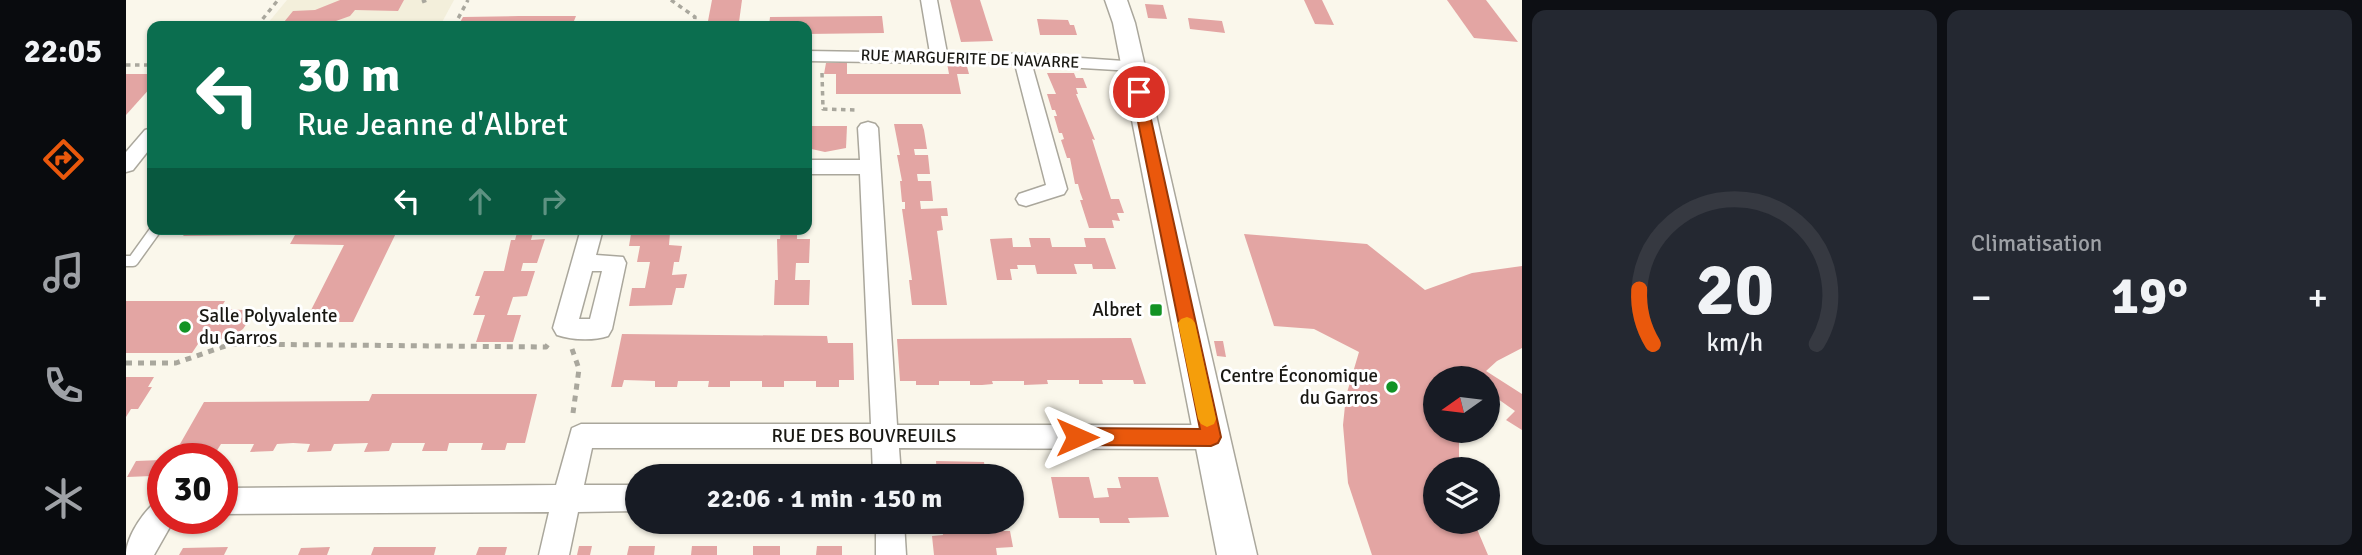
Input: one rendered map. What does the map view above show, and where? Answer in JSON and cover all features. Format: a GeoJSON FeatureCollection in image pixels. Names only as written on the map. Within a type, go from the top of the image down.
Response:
{"type":"FeatureCollection","features":[{"type":"Feature","properties":{"kind":"street"},"geometry":{"type":"LineString","coordinates":[[929,0],[939,57]]}},
{"type":"Feature","properties":{"kind":"street"},"geometry":{"type":"LineString","coordinates":[[1116,0],[1133,66],[1237,555]]}},
{"type":"Feature","properties":{"kind":"street","name":"RUE MARGUERITE DE NAVARRE"},"geometry":{"type":"LineString","coordinates":[[814,55],[1022,59],[1133,66]]}},
{"type":"Feature","properties":{"kind":"street"},"geometry":{"type":"LineString","coordinates":[[1022,59],[1058,189],[1026,199]]}},
{"type":"Feature","properties":{"kind":"street"},"geometry":{"type":"LineString","coordinates":[[867,128],[886,464]]}},
{"type":"Feature","properties":{"kind":"street"},"geometry":{"type":"LineString","coordinates":[[126,165],[147,141]]}},
{"type":"Feature","properties":{"kind":"street"},"geometry":{"type":"LineString","coordinates":[[812,167],[869,167]]}},
{"type":"Feature","properties":{"kind":"street"},"geometry":{"type":"LineString","coordinates":[[583,263],[615,263],[600,329],[565,328],[590,235]]}},
{"type":"Feature","properties":{"kind":"street"},"geometry":{"type":"LineString","coordinates":[[554,555],[581,436]]}},
{"type":"Feature","properties":{"kind":"street","name":"RUE DES BOUVREUILS"},"geometry":{"type":"LineString","coordinates":[[581,436],[1211,437]]}},
{"type":"Feature","properties":{"kind":"street"},"geometry":{"type":"LineString","coordinates":[[238,501],[625,498]]}},
{"type":"Feature","properties":{"kind":"street"},"geometry":{"type":"LineString","coordinates":[[137,555],[150,534]]}},
{"type":"Feature","properties":{"kind":"street"},"geometry":{"type":"LineString","coordinates":[[890,534],[891,555]]}},
{"type":"Feature","properties":{"kind":"lane"},"geometry":{"type":"LineString","coordinates":[[126,261],[132,261],[152,235]]}},
{"type":"Feature","properties":{"kind":"path"},"geometry":{"type":"LineString","coordinates":[[261,21],[278,0]]}},
{"type":"Feature","properties":{"kind":"path"},"geometry":{"type":"LineString","coordinates":[[422,2],[427,0]]}},
{"type":"Feature","properties":{"kind":"path"},"geometry":{"type":"LineString","coordinates":[[457,21],[468,0]]}},
{"type":"Feature","properties":{"kind":"path"},"geometry":{"type":"LineString","coordinates":[[671,0],[695,17],[695,21]]}},
{"type":"Feature","properties":{"kind":"path"},"geometry":{"type":"LineString","coordinates":[[814,55],[823,110],[865,110],[867,128]]}},
{"type":"Feature","properties":{"kind":"path"},"geometry":{"type":"LineString","coordinates":[[126,65],[147,65]]}},
{"type":"Feature","properties":{"kind":"path"},"geometry":{"type":"LineString","coordinates":[[126,363],[176,363],[231,344],[546,347],[565,328],[579,369],[572,417],[581,436]]}},
{"type":"Feature","properties":{"kind":"shaded area"},"geometry":{"type":"Polygon","coordinates":[[[287,0],[454,0],[443,21],[270,21],[287,0]]]}},
{"type":"Feature","properties":{"kind":"building"},"geometry":{"type":"Polygon","coordinates":[[[340,0],[404,0],[398,11],[355,10],[350,16],[336,21],[285,21],[293,11],[315,10],[340,0]]]}},
{"type":"Feature","properties":{"kind":"building"},"geometry":{"type":"Polygon","coordinates":[[[712,0],[742,0],[739,21],[708,21],[712,0]]]}},
{"type":"Feature","properties":{"kind":"building"},"geometry":{"type":"Polygon","coordinates":[[[950,0],[980,0],[993,41],[961,42],[950,0]]]}},
{"type":"Feature","properties":{"kind":"building"},"geometry":{"type":"Polygon","coordinates":[[[1304,0],[1322,0],[1334,25],[1315,24],[1304,0]]]}},
{"type":"Feature","properties":{"kind":"building"},"geometry":{"type":"Polygon","coordinates":[[[1447,0],[1486,0],[1518,42],[1474,38],[1447,0]]]}},
{"type":"Feature","properties":{"kind":"building"},"geometry":{"type":"Polygon","coordinates":[[[1145,4],[1163,5],[1167,19],[1148,18],[1145,4]]]}},
{"type":"Feature","properties":{"kind":"building"},"geometry":{"type":"Polygon","coordinates":[[[576,16],[574,21],[461,21],[463,17],[576,16]]]}},
{"type":"Feature","properties":{"kind":"building"},"geometry":{"type":"Polygon","coordinates":[[[882,16],[884,33],[812,34],[812,21],[770,21],[770,17],[882,16]]]}},
{"type":"Feature","properties":{"kind":"building"},"geometry":{"type":"Polygon","coordinates":[[[1188,18],[1222,21],[1225,33],[1190,29],[1188,18]]]}},
{"type":"Feature","properties":{"kind":"building"},"geometry":{"type":"Polygon","coordinates":[[[1037,19],[1068,20],[1070,25],[1074,25],[1077,35],[1040,35],[1037,19]]]}},
{"type":"Feature","properties":{"kind":"building"},"geometry":{"type":"Polygon","coordinates":[[[826,63],[847,63],[847,74],[949,74],[947,63],[966,63],[969,74],[957,74],[961,94],[836,94],[836,74],[824,74],[826,63]]]}},
{"type":"Feature","properties":{"kind":"building"},"geometry":{"type":"Polygon","coordinates":[[[1047,73],[1074,73],[1076,78],[1083,78],[1087,88],[1076,88],[1076,94],[1095,140],[1092,139],[1111,199],[1119,199],[1124,213],[1117,213],[1120,221],[1112,220],[1114,228],[1089,228],[1070,158],[1067,158],[1061,140],[1064,139],[1062,133],[1059,133],[1054,116],[1057,116],[1047,94],[1056,94],[1047,73]]]}},
{"type":"Feature","properties":{"kind":"building"},"geometry":{"type":"Polygon","coordinates":[[[126,74],[147,74],[147,92],[126,115],[126,74]]]}},
{"type":"Feature","properties":{"kind":"building"},"geometry":{"type":"Polygon","coordinates":[[[894,124],[922,124],[927,149],[914,149],[915,155],[928,155],[930,174],[917,174],[918,181],[931,181],[933,201],[920,201],[921,209],[947,208],[948,216],[941,216],[943,230],[937,231],[947,305],[912,305],[909,280],[912,280],[902,209],[905,209],[905,202],[902,202],[902,181],[897,155],[900,155],[894,124]]]}},
{"type":"Feature","properties":{"kind":"building"},"geometry":{"type":"Polygon","coordinates":[[[812,126],[847,126],[846,148],[825,152],[812,149],[812,126]]]}},
{"type":"Feature","properties":{"kind":"building","name":"Centre Économique du Garros"},"geometry":{"type":"Polygon","coordinates":[[[1244,234],[1367,244],[1425,290],[1472,273],[1522,266],[1522,348],[1492,366],[1423,366],[1423,443],[1459,443],[1459,457],[1423,457],[1423,534],[1479,534],[1488,555],[1372,555],[1348,483],[1343,425],[1346,396],[1359,352],[1314,329],[1274,326],[1244,234]]]}},
{"type":"Feature","properties":{"kind":"building"},"geometry":{"type":"Polygon","coordinates":[[[184,235],[295,235],[183,236],[184,235]]]}},
{"type":"Feature","properties":{"kind":"building"},"geometry":{"type":"Polygon","coordinates":[[[295,235],[395,235],[353,322],[305,322],[344,245],[290,244],[295,235]]]}},
{"type":"Feature","properties":{"kind":"building"},"geometry":{"type":"Polygon","coordinates":[[[516,235],[532,235],[531,240],[545,239],[537,263],[523,263],[521,271],[535,271],[527,296],[513,297],[507,315],[521,315],[513,342],[476,342],[485,315],[473,315],[480,296],[475,296],[484,271],[504,271],[511,240],[515,240],[516,235]]]}},
{"type":"Feature","properties":{"kind":"building"},"geometry":{"type":"Polygon","coordinates":[[[631,235],[670,235],[669,245],[682,246],[679,262],[674,262],[672,275],[687,274],[684,288],[676,288],[672,305],[629,306],[632,288],[645,288],[650,262],[637,262],[640,246],[629,246],[631,235]]]}},
{"type":"Feature","properties":{"kind":"building"},"geometry":{"type":"Polygon","coordinates":[[[780,235],[797,235],[797,239],[810,239],[809,263],[796,263],[795,280],[810,280],[809,305],[774,305],[775,280],[778,280],[777,239],[780,239],[780,235]]]}},
{"type":"Feature","properties":{"kind":"building"},"geometry":{"type":"Polygon","coordinates":[[[1012,238],[1013,247],[1031,247],[1029,238],[1050,238],[1052,247],[1086,247],[1084,238],[1105,238],[1116,269],[1093,269],[1092,264],[1074,264],[1077,274],[1037,274],[1035,265],[1017,265],[1018,269],[1010,269],[1012,280],[997,280],[990,239],[1012,238]]]}},
{"type":"Feature","properties":{"kind":"building","name":"Salle Polyvalente du Garros"},"geometry":{"type":"Polygon","coordinates":[[[126,301],[225,301],[220,309],[244,310],[249,320],[243,329],[230,338],[200,341],[192,353],[126,353],[126,301]]]}},
{"type":"Feature","properties":{"kind":"building"},"geometry":{"type":"Polygon","coordinates":[[[622,334],[827,336],[828,343],[853,343],[854,380],[839,380],[839,387],[816,387],[816,381],[784,381],[784,387],[762,387],[762,381],[730,381],[730,387],[708,387],[709,381],[678,381],[677,387],[655,387],[655,381],[624,380],[622,387],[611,387],[622,334]]]}},
{"type":"Feature","properties":{"kind":"building"},"geometry":{"type":"Polygon","coordinates":[[[1131,338],[1146,384],[1134,384],[1133,380],[1102,380],[1103,384],[1079,384],[1079,380],[1047,380],[1048,384],[1024,385],[1024,381],[992,381],[993,384],[970,385],[970,381],[939,381],[939,385],[916,385],[916,381],[900,381],[897,339],[1131,338]]]}},
{"type":"Feature","properties":{"kind":"building"},"geometry":{"type":"Polygon","coordinates":[[[1214,341],[1223,341],[1226,357],[1217,356],[1214,341]]]}},
{"type":"Feature","properties":{"kind":"building"},"geometry":{"type":"Polygon","coordinates":[[[126,377],[154,377],[148,387],[152,387],[138,409],[131,409],[126,417],[126,377]]]}},
{"type":"Feature","properties":{"kind":"building","name":"Centre Économique du Garros"},"geometry":{"type":"Polygon","coordinates":[[[1500,380],[1522,394],[1522,430],[1506,420],[1515,411],[1500,400],[1500,380]]]}},
{"type":"Feature","properties":{"kind":"building"},"geometry":{"type":"Polygon","coordinates":[[[372,394],[537,394],[525,443],[507,443],[505,450],[481,450],[483,443],[449,443],[447,451],[422,451],[425,443],[392,443],[389,451],[364,452],[368,443],[334,444],[331,451],[307,452],[310,444],[293,443],[277,444],[273,451],[250,452],[254,444],[181,443],[204,402],[369,401],[372,394]]]}},
{"type":"Feature","properties":{"kind":"building"},"geometry":{"type":"Polygon","coordinates":[[[136,461],[147,461],[147,476],[127,477],[136,461]]]}},
{"type":"Feature","properties":{"kind":"building"},"geometry":{"type":"Polygon","coordinates":[[[936,461],[984,464],[936,464],[936,461]]]}},
{"type":"Feature","properties":{"kind":"building"},"geometry":{"type":"Polygon","coordinates":[[[1051,477],[1089,477],[1094,498],[1109,497],[1107,488],[1121,488],[1118,477],[1158,477],[1169,517],[1128,518],[1130,523],[1100,523],[1099,518],[1059,518],[1051,477]]]}},
{"type":"Feature","properties":{"kind":"building"},"geometry":{"type":"Polygon","coordinates":[[[1011,534],[1013,547],[996,548],[997,555],[934,555],[932,536],[1011,534]]]}},
{"type":"Feature","properties":{"kind":"building"},"geometry":{"type":"Polygon","coordinates":[[[579,546],[592,546],[590,555],[577,555],[579,546]]]}},
{"type":"Feature","properties":{"kind":"building"},"geometry":{"type":"Polygon","coordinates":[[[629,546],[655,546],[654,555],[627,555],[629,546]]]}},
{"type":"Feature","properties":{"kind":"building"},"geometry":{"type":"Polygon","coordinates":[[[692,546],[717,546],[717,555],[691,555],[692,546]]]}},
{"type":"Feature","properties":{"kind":"building"},"geometry":{"type":"Polygon","coordinates":[[[753,546],[780,546],[780,555],[753,555],[753,546]]]}},
{"type":"Feature","properties":{"kind":"building"},"geometry":{"type":"Polygon","coordinates":[[[817,546],[842,546],[842,555],[816,555],[817,546]]]}},
{"type":"Feature","properties":{"kind":"building"},"geometry":{"type":"Polygon","coordinates":[[[228,547],[224,555],[179,555],[183,548],[228,547]]]}},
{"type":"Feature","properties":{"kind":"building"},"geometry":{"type":"Polygon","coordinates":[[[330,547],[327,555],[298,555],[301,548],[330,547]]]}},
{"type":"Feature","properties":{"kind":"building"},"geometry":{"type":"Polygon","coordinates":[[[374,547],[436,547],[434,555],[371,555],[374,547]]]}},
{"type":"Feature","properties":{"kind":"building"},"geometry":{"type":"Polygon","coordinates":[[[479,547],[507,547],[505,555],[476,555],[479,547]]]}},
{"type":"Feature","properties":{"kind":"slow traffic"},"geometry":{"type":"LineString","coordinates":[[1187,323],[1207,419]]}},
{"type":"Feature","properties":{"kind":"place","name":"Albret"},"geometry":{"type":"Point","coordinates":[1156,310]}},
{"type":"Feature","properties":{"kind":"place","name":"Salle Polyvalente du Garros"},"geometry":{"type":"Point","coordinates":[185,327]}},
{"type":"Feature","properties":{"kind":"place","name":"Centre Économique du Garros"},"geometry":{"type":"Point","coordinates":[1392,387]}},
{"type":"Feature","properties":{"kind":"route"},"geometry":{"type":"LineString","coordinates":[[1077,437],[1211,437],[1139,92]]}}]}
